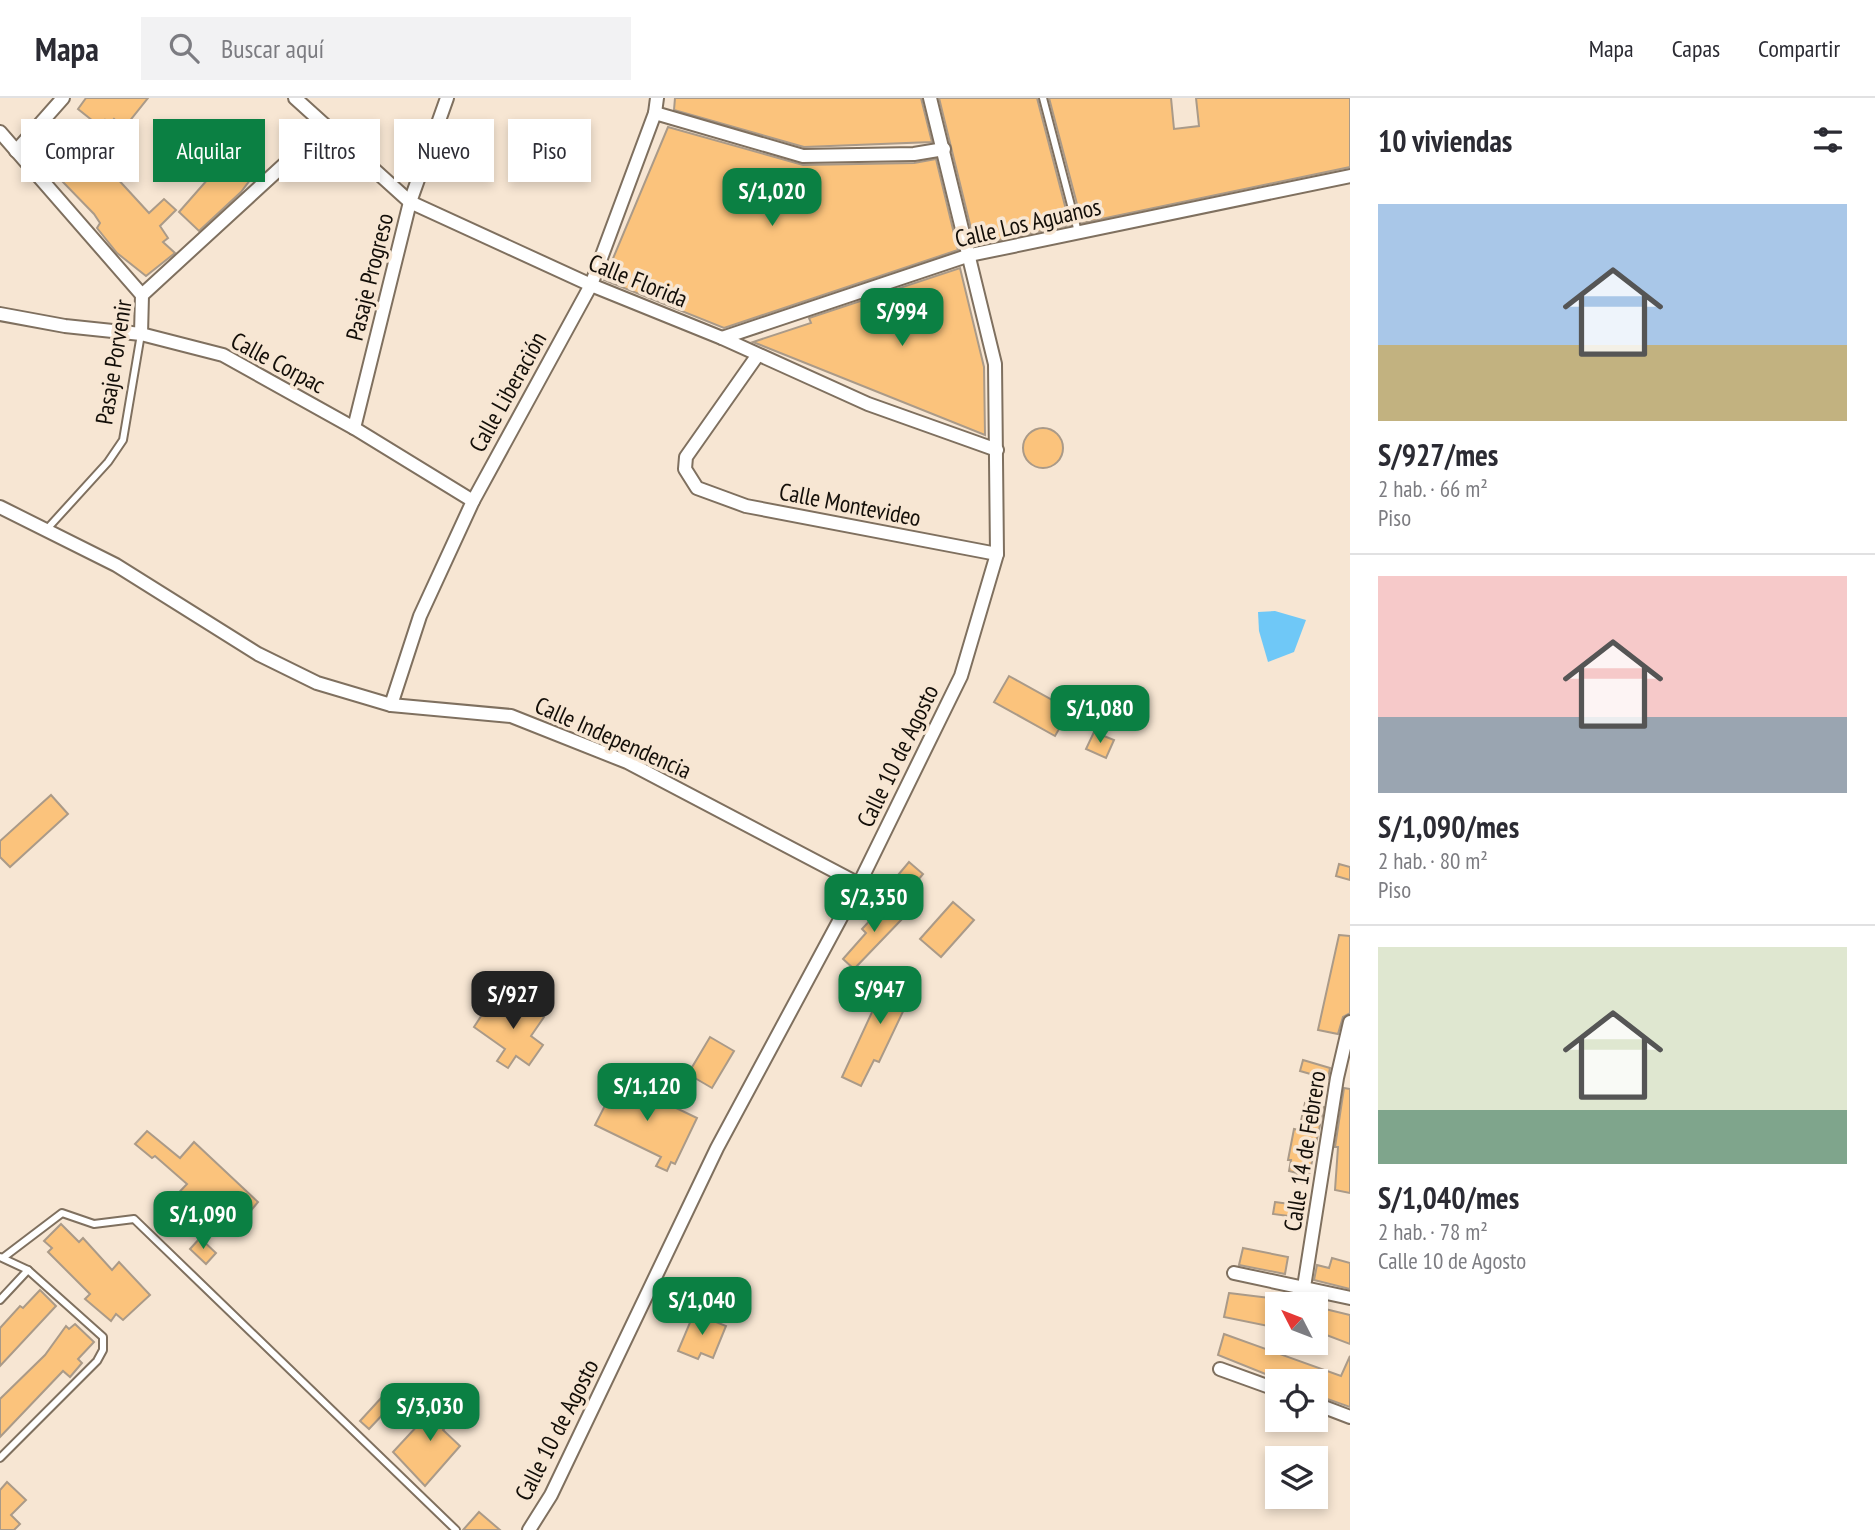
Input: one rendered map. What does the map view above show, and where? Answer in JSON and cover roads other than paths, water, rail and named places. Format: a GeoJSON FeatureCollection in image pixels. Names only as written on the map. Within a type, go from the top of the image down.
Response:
{"type":"FeatureCollection","features":[{"type":"Feature","properties":{"kind":"street"},"geometry":{"type":"LineString","coordinates":[[16,151],[63,98]]}},
{"type":"Feature","properties":{"kind":"street","name":"Calle Florida"},"geometry":{"type":"LineString","coordinates":[[295,98],[317,119]]}},
{"type":"Feature","properties":{"kind":"street","name":"Pasaje Progreso"},"geometry":{"type":"LineString","coordinates":[[354,428],[410,202],[447,98]]}},
{"type":"Feature","properties":{"kind":"street","name":"Calle Liberación"},"geometry":{"type":"LineString","coordinates":[[391,705],[420,616],[473,501],[591,285],[655,113],[657,98]]}},
{"type":"Feature","properties":{"kind":"street","name":"Calle 10 de Agosto"},"geometry":{"type":"LineString","coordinates":[[529,1530],[551,1495],[717,1148],[859,884],[961,677],[997,554],[995,364],[930,98]]}},
{"type":"Feature","properties":{"kind":"street"},"geometry":{"type":"LineString","coordinates":[[655,113],[803,156],[914,154],[944,149]]}},
{"type":"Feature","properties":{"kind":"street"},"geometry":{"type":"LineString","coordinates":[[0,132],[142,295]]}},
{"type":"Feature","properties":{"kind":"street","name":"Pasaje Porvenir"},"geometry":{"type":"LineString","coordinates":[[141,334],[142,295],[279,169]]}},
{"type":"Feature","properties":{"kind":"street","name":"Calle Florida"},"geometry":{"type":"LineString","coordinates":[[380,176],[410,202],[591,285],[722,338],[868,404],[997,450]]}},
{"type":"Feature","properties":{"kind":"street","name":"Calle Los Aguanos"},"geometry":{"type":"LineString","coordinates":[[722,338],[970,256],[1350,176]]}},
{"type":"Feature","properties":{"kind":"street","name":"Calle Corpac"},"geometry":{"type":"LineString","coordinates":[[0,314],[65,326],[141,334],[223,355],[354,428],[473,501]]}},
{"type":"Feature","properties":{"kind":"street","name":"Calle Montevideo"},"geometry":{"type":"LineString","coordinates":[[757,356],[685,457],[685,469],[697,488],[746,506],[997,554]]}},
{"type":"Feature","properties":{"kind":"street","name":"Calle Independencia"},"geometry":{"type":"LineString","coordinates":[[0,508],[116,565],[258,654],[317,684],[391,705],[511,716],[627,762],[859,884]]}},
{"type":"Feature","properties":{"kind":"street","name":"Calle 14 de Febrero"},"geometry":{"type":"LineString","coordinates":[[1304,1287],[1344,1079],[1350,1022]]}},
{"type":"Feature","properties":{"kind":"street"},"geometry":{"type":"LineString","coordinates":[[1234,1273],[1350,1298]]}},
{"type":"Feature","properties":{"kind":"street"},"geometry":{"type":"LineString","coordinates":[[1220,1369],[1265,1385]]}},
{"type":"Feature","properties":{"kind":"street"},"geometry":{"type":"LineString","coordinates":[[1328,1409],[1350,1417]]}},
{"type":"Feature","properties":{"kind":"lane"},"geometry":{"type":"LineString","coordinates":[[1043,98],[1078,233]]}},
{"type":"Feature","properties":{"kind":"lane","name":"Pasaje Porvenir"},"geometry":{"type":"LineString","coordinates":[[47,529],[108,462],[123,440],[141,334]]}},
{"type":"Feature","properties":{"kind":"lane"},"geometry":{"type":"LineString","coordinates":[[0,1458],[101,1356],[104,1344],[103,1337],[28,1270],[2,1257],[62,1213],[94,1224],[134,1219],[456,1530]]}},
{"type":"Feature","properties":{"kind":"lane"},"geometry":{"type":"LineString","coordinates":[[0,1300],[28,1270]]}},
{"type":"Feature","properties":{"kind":"water"},"geometry":{"type":"Polygon","coordinates":[[[1275,611],[1306,620],[1294,652],[1268,662],[1259,631],[1258,612],[1275,611]]]}}]}
